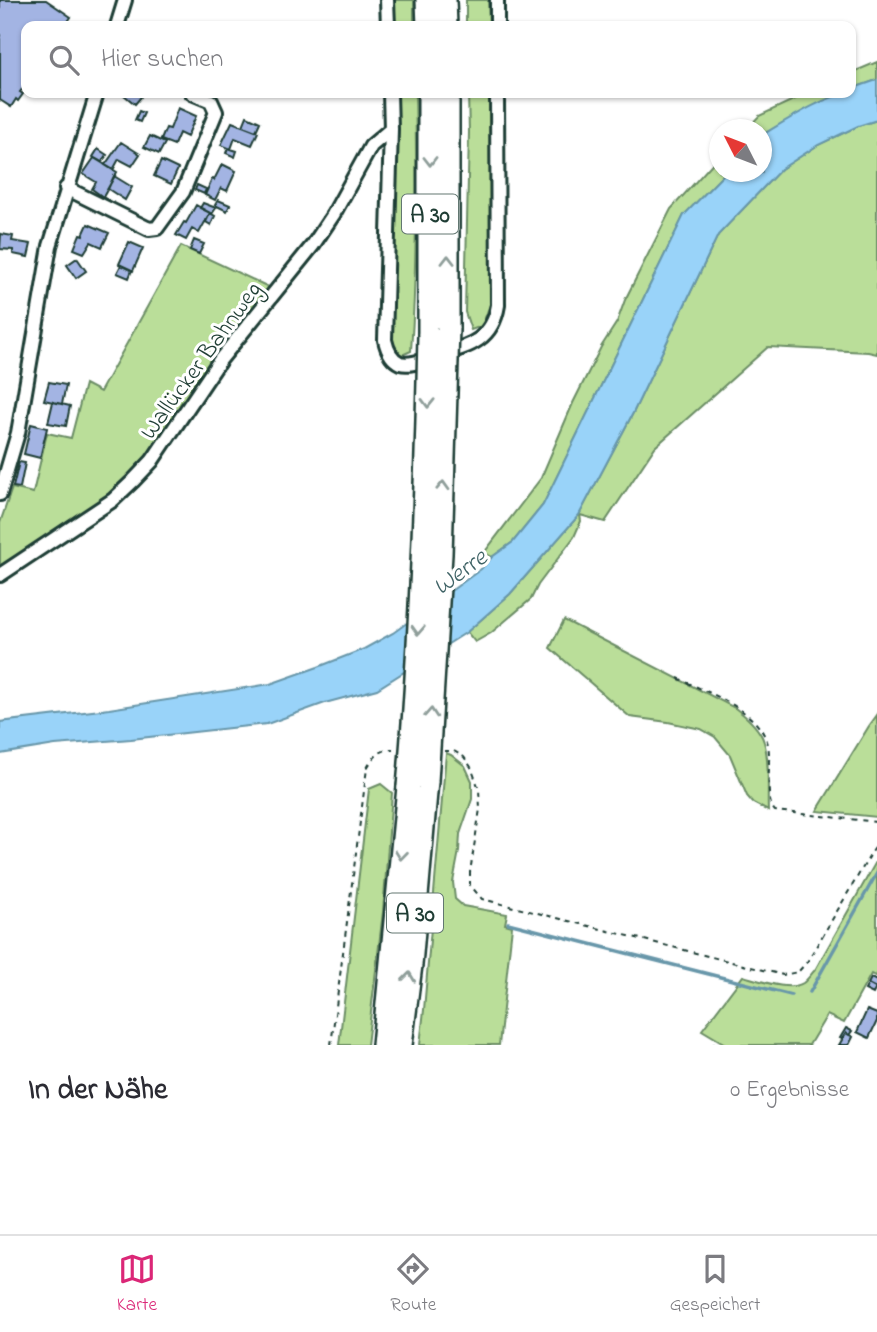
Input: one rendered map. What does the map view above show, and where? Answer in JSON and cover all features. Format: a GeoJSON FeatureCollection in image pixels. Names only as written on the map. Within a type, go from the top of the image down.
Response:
{"type":"FeatureCollection","features":[{"type":"Feature","properties":{"kind":"highway"},"geometry":{"type":"LineString","coordinates":[[427,0],[428,21]]}},
{"type":"Feature","properties":{"kind":"highway"},"geometry":{"type":"LineString","coordinates":[[445,0],[446,21]]}},
{"type":"Feature","properties":{"kind":"highway","name":"A 30"},"geometry":{"type":"LineString","coordinates":[[429,98],[439,331]]}},
{"type":"Feature","properties":{"kind":"highway","name":"A 30"},"geometry":{"type":"LineString","coordinates":[[401,1045],[411,965],[417,784],[414,718],[425,506],[439,331],[448,98]]}},
{"type":"Feature","properties":{"kind":"highway","name":"A 30"},"geometry":{"type":"LineString","coordinates":[[383,1045],[417,784]]}},
{"type":"Feature","properties":{"kind":"street"},"geometry":{"type":"LineString","coordinates":[[119,21],[125,0]]}},
{"type":"Feature","properties":{"kind":"street"},"geometry":{"type":"LineString","coordinates":[[387,0],[388,21]]}},
{"type":"Feature","properties":{"kind":"street"},"geometry":{"type":"LineString","coordinates":[[497,0],[497,21]]}},
{"type":"Feature","properties":{"kind":"street"},"geometry":{"type":"LineString","coordinates":[[0,494],[18,433],[50,246],[95,98]]}},
{"type":"Feature","properties":{"kind":"street"},"geometry":{"type":"LineString","coordinates":[[66,188],[149,229],[157,228],[183,192],[216,112],[211,101],[204,98]]}},
{"type":"Feature","properties":{"kind":"street"},"geometry":{"type":"LineString","coordinates":[[390,98],[385,341],[388,352],[399,363],[411,364],[471,345],[491,327],[496,317],[497,98]]}},
{"type":"Feature","properties":{"kind":"street","name":"Wallücker Bahnweg"},"geometry":{"type":"LineString","coordinates":[[0,575],[113,499],[152,461],[220,360],[313,244],[333,215],[371,146],[391,129]]}},
{"type":"Feature","properties":{"kind":"path"},"geometry":{"type":"LineString","coordinates":[[678,678],[735,706],[748,715],[762,733],[769,752],[770,804],[775,811],[877,822]]}},
{"type":"Feature","properties":{"kind":"path"},"geometry":{"type":"LineString","coordinates":[[331,1045],[367,768],[373,757],[388,749],[401,750]]}},
{"type":"Feature","properties":{"kind":"path"},"geometry":{"type":"LineString","coordinates":[[441,751],[454,751],[464,757],[479,789],[480,809],[470,884],[482,899],[783,975],[798,972],[807,962],[877,845]]}},
{"type":"Feature","properties":{"kind":"green space"},"geometry":{"type":"Polygon","coordinates":[[[390,0],[414,0],[414,21],[391,21],[390,0]]]}},
{"type":"Feature","properties":{"kind":"green space"},"geometry":{"type":"Polygon","coordinates":[[[466,0],[488,0],[489,21],[466,21],[466,0]]]}},
{"type":"Feature","properties":{"kind":"green space"},"geometry":{"type":"Polygon","coordinates":[[[877,62],[877,80],[856,87],[856,71],[877,62]]]}},
{"type":"Feature","properties":{"kind":"green space"},"geometry":{"type":"Polygon","coordinates":[[[392,98],[415,98],[416,222],[411,351],[402,355],[391,348],[388,339],[392,98]]]}},
{"type":"Feature","properties":{"kind":"green space"},"geometry":{"type":"Polygon","coordinates":[[[468,98],[490,98],[494,269],[492,299],[482,326],[471,330],[465,312],[468,98]]]}},
{"type":"Feature","properties":{"kind":"green space"},"geometry":{"type":"Polygon","coordinates":[[[797,98],[831,98],[772,129],[772,119],[756,119],[797,98]]]}},
{"type":"Feature","properties":{"kind":"green space"},"geometry":{"type":"Polygon","coordinates":[[[877,120],[877,354],[768,347],[655,447],[605,522],[580,515],[581,521],[574,537],[538,585],[531,599],[491,633],[475,642],[467,632],[510,594],[579,515],[633,413],[718,235],[769,182],[772,182],[781,169],[818,145],[877,120]]]}},
{"type":"Feature","properties":{"kind":"green space"},"geometry":{"type":"Polygon","coordinates":[[[709,167],[709,182],[716,182],[684,215],[543,505],[513,542],[492,557],[484,553],[541,478],[573,403],[601,347],[617,322],[625,300],[671,209],[709,167]]]}},
{"type":"Feature","properties":{"kind":"green space"},"geometry":{"type":"Polygon","coordinates":[[[181,246],[275,290],[148,458],[114,492],[0,572],[0,523],[12,488],[33,493],[47,433],[71,438],[85,384],[100,392],[181,246]]]}},
{"type":"Feature","properties":{"kind":"green space"},"geometry":{"type":"Polygon","coordinates":[[[564,620],[735,708],[748,719],[759,732],[766,749],[768,811],[753,803],[747,796],[730,755],[715,737],[701,729],[630,717],[550,648],[564,620]]]}},
{"type":"Feature","properties":{"kind":"green space"},"geometry":{"type":"Polygon","coordinates":[[[877,715],[877,817],[817,811],[869,726],[877,715]]]}},
{"type":"Feature","properties":{"kind":"green space"},"geometry":{"type":"Polygon","coordinates":[[[446,753],[465,766],[472,781],[472,799],[460,834],[453,882],[455,899],[463,906],[507,914],[505,924],[512,926],[499,1045],[420,1045],[446,753]]]}},
{"type":"Feature","properties":{"kind":"green space"},"geometry":{"type":"Polygon","coordinates":[[[381,784],[392,793],[383,912],[367,1045],[339,1045],[369,789],[381,784]]]}},
{"type":"Feature","properties":{"kind":"green space"},"geometry":{"type":"Polygon","coordinates":[[[877,860],[877,977],[871,974],[844,1023],[827,1015],[809,1045],[727,1045],[702,1030],[743,976],[782,986],[803,983],[815,970],[877,860]]]}},
{"type":"Feature","properties":{"kind":"water"},"geometry":{"type":"Polygon","coordinates":[[[877,80],[877,120],[818,145],[781,169],[772,178],[772,129],[831,98],[856,98],[856,87],[877,80]]]}},
{"type":"Feature","properties":{"kind":"water"},"geometry":{"type":"Polygon","coordinates":[[[716,182],[769,182],[718,235],[633,413],[579,515],[510,594],[467,632],[377,689],[325,703],[267,724],[55,745],[0,754],[0,722],[109,709],[270,684],[318,667],[364,649],[393,633],[481,569],[513,542],[543,505],[684,215],[716,182]]]}},
{"type":"Feature","properties":{"kind":"building"},"geometry":{"type":"Polygon","coordinates":[[[0,0],[46,0],[71,17],[68,21],[21,21],[21,97],[11,107],[0,100],[0,0]]]}},
{"type":"Feature","properties":{"kind":"building"},"geometry":{"type":"Polygon","coordinates":[[[128,98],[140,98],[135,104],[128,98]]]}},
{"type":"Feature","properties":{"kind":"building"},"geometry":{"type":"Polygon","coordinates":[[[178,108],[196,116],[187,137],[179,133],[174,145],[161,140],[166,128],[170,129],[178,108]]]}},
{"type":"Feature","properties":{"kind":"building"},"geometry":{"type":"Polygon","coordinates":[[[139,111],[144,113],[140,122],[135,120],[139,111]]]}},
{"type":"Feature","properties":{"kind":"building"},"geometry":{"type":"Polygon","coordinates":[[[247,116],[260,122],[256,131],[243,126],[247,116]]]}},
{"type":"Feature","properties":{"kind":"building"},"geometry":{"type":"Polygon","coordinates":[[[232,122],[258,132],[252,145],[235,138],[231,149],[221,145],[232,122]]]}},
{"type":"Feature","properties":{"kind":"building"},"geometry":{"type":"Polygon","coordinates":[[[150,136],[165,143],[159,154],[144,147],[150,136]]]}},
{"type":"Feature","properties":{"kind":"building"},"geometry":{"type":"Polygon","coordinates":[[[121,142],[140,154],[132,166],[119,159],[113,170],[105,165],[121,142]]]}},
{"type":"Feature","properties":{"kind":"building"},"geometry":{"type":"Polygon","coordinates":[[[228,148],[237,151],[235,157],[226,153],[228,148]]]}},
{"type":"Feature","properties":{"kind":"building"},"geometry":{"type":"Polygon","coordinates":[[[98,149],[107,155],[102,162],[93,157],[98,149]]]}},
{"type":"Feature","properties":{"kind":"building"},"geometry":{"type":"Polygon","coordinates":[[[94,158],[117,172],[103,197],[92,189],[96,182],[83,174],[94,158]]]}},
{"type":"Feature","properties":{"kind":"building"},"geometry":{"type":"Polygon","coordinates":[[[161,161],[178,169],[171,184],[154,176],[161,161]]]}},
{"type":"Feature","properties":{"kind":"building"},"geometry":{"type":"Polygon","coordinates":[[[222,164],[236,171],[227,191],[221,188],[215,200],[205,195],[222,164]]]}},
{"type":"Feature","properties":{"kind":"building"},"geometry":{"type":"Polygon","coordinates":[[[114,176],[132,187],[125,200],[108,189],[114,176]]]}},
{"type":"Feature","properties":{"kind":"building"},"geometry":{"type":"Polygon","coordinates":[[[197,185],[206,189],[204,194],[195,190],[197,185]]]}},
{"type":"Feature","properties":{"kind":"building"},"geometry":{"type":"Polygon","coordinates":[[[218,200],[230,205],[227,211],[215,205],[218,200]]]}},
{"type":"Feature","properties":{"kind":"building"},"geometry":{"type":"Polygon","coordinates":[[[203,203],[216,208],[212,214],[200,208],[203,203]]]}},
{"type":"Feature","properties":{"kind":"building"},"geometry":{"type":"Polygon","coordinates":[[[196,205],[210,213],[199,233],[192,229],[186,240],[176,235],[196,205]]]}},
{"type":"Feature","properties":{"kind":"building"},"geometry":{"type":"Polygon","coordinates":[[[210,213],[215,216],[211,225],[206,222],[210,213]]]}},
{"type":"Feature","properties":{"kind":"building"},"geometry":{"type":"Polygon","coordinates":[[[88,224],[109,233],[102,247],[91,242],[84,253],[74,249],[88,224]]]}},
{"type":"Feature","properties":{"kind":"building"},"geometry":{"type":"Polygon","coordinates":[[[1,234],[13,236],[12,241],[31,244],[28,257],[13,254],[13,250],[0,249],[1,234]]]}},
{"type":"Feature","properties":{"kind":"building"},"geometry":{"type":"Polygon","coordinates":[[[194,240],[204,244],[199,254],[190,250],[194,240]]]}},
{"type":"Feature","properties":{"kind":"building"},"geometry":{"type":"Polygon","coordinates":[[[129,242],[143,248],[133,271],[119,264],[129,242]]]}},
{"type":"Feature","properties":{"kind":"building"},"geometry":{"type":"Polygon","coordinates":[[[77,258],[86,271],[76,278],[67,265],[77,258]]]}},
{"type":"Feature","properties":{"kind":"building"},"geometry":{"type":"Polygon","coordinates":[[[121,265],[132,270],[129,278],[117,273],[121,265]]]}},
{"type":"Feature","properties":{"kind":"building"},"geometry":{"type":"Polygon","coordinates":[[[49,382],[66,385],[62,404],[44,400],[49,382]]]}},
{"type":"Feature","properties":{"kind":"building"},"geometry":{"type":"Polygon","coordinates":[[[53,402],[70,406],[66,426],[48,423],[53,402]]]}},
{"type":"Feature","properties":{"kind":"building"},"geometry":{"type":"Polygon","coordinates":[[[31,424],[47,428],[40,458],[24,454],[31,424]]]}},
{"type":"Feature","properties":{"kind":"building"},"geometry":{"type":"Polygon","coordinates":[[[19,462],[25,463],[20,488],[13,487],[19,462]]]}},
{"type":"Feature","properties":{"kind":"building"},"geometry":{"type":"Polygon","coordinates":[[[871,978],[877,981],[877,989],[868,984],[871,978]]]}},
{"type":"Feature","properties":{"kind":"building"},"geometry":{"type":"Polygon","coordinates":[[[868,984],[876,988],[873,994],[865,990],[868,984]]]}},
{"type":"Feature","properties":{"kind":"building"},"geometry":{"type":"Polygon","coordinates":[[[867,1010],[877,1014],[877,1021],[869,1038],[857,1032],[867,1010]]]}},
{"type":"Feature","properties":{"kind":"building"},"geometry":{"type":"Polygon","coordinates":[[[846,1028],[852,1031],[849,1035],[846,1033],[842,1039],[840,1038],[846,1028]]]}},
{"type":"Feature","properties":{"kind":"building"},"geometry":{"type":"Polygon","coordinates":[[[846,1033],[853,1037],[849,1045],[839,1045],[846,1033]]]}},
{"type":"Feature","properties":{"kind":"waterway"},"geometry":{"type":"LineString","coordinates":[[810,992],[877,873]]}},
{"type":"Feature","properties":{"kind":"waterway"},"geometry":{"type":"LineString","coordinates":[[508,923],[791,995]]}},
{"type":"Feature","properties":{"kind":"water label","name":"Werre"},"geometry":{"type":"Point","coordinates":[459,571]}}]}
